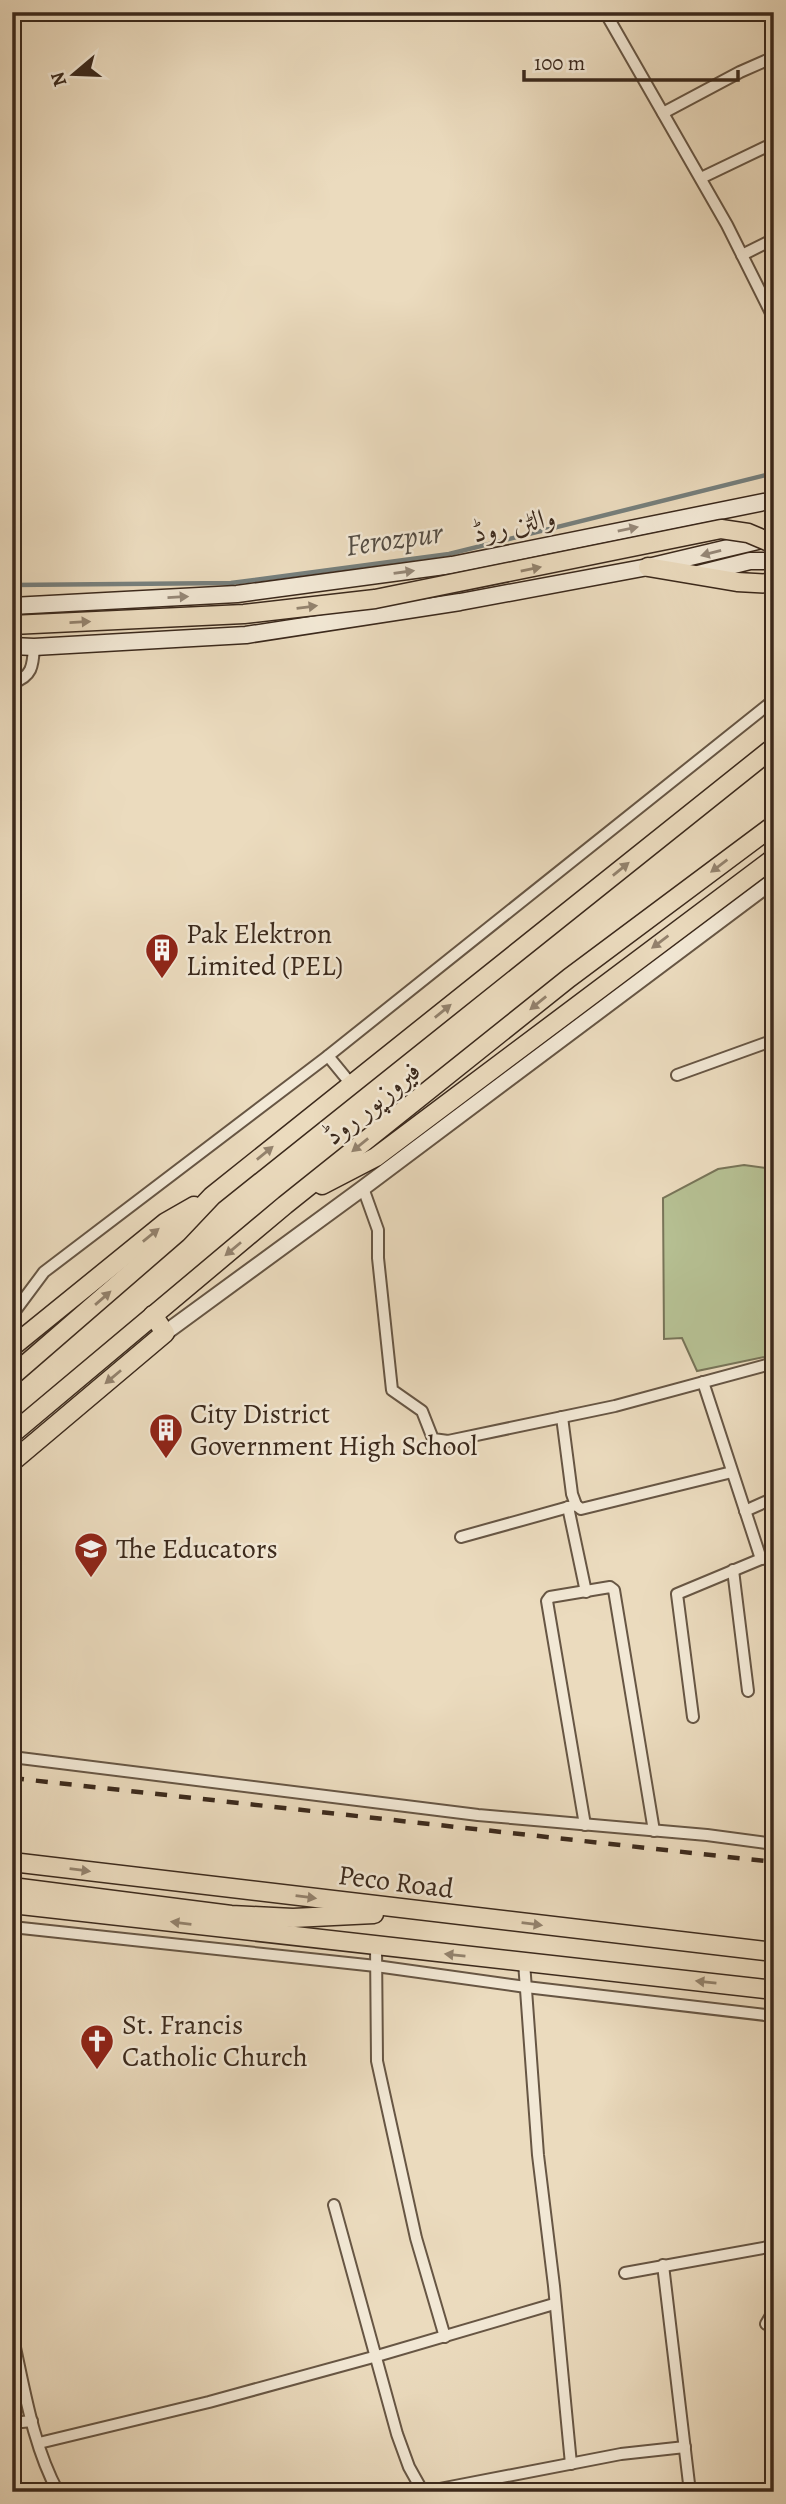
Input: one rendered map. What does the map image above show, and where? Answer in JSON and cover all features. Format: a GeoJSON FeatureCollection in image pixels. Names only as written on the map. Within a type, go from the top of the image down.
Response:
{"type":"FeatureCollection","features":[{"type":"Feature","properties":{"kind":"main road","name":"والٹن روڈ"},"geometry":{"type":"LineString","coordinates":[[12,606],[237,594],[439,567],[774,500]]}},
{"type":"Feature","properties":{"kind":"main road"},"geometry":{"type":"LineString","coordinates":[[12,625],[244,614],[375,598],[721,529],[748,533],[774,544]]}},
{"type":"Feature","properties":{"kind":"main road"},"geometry":{"type":"LineString","coordinates":[[12,646],[246,635],[460,602],[648,567],[774,537]]}},
{"type":"Feature","properties":{"kind":"main road"},"geometry":{"type":"LineString","coordinates":[[694,575],[750,561],[774,561]]}},
{"type":"Feature","properties":{"kind":"main road"},"geometry":{"type":"LineString","coordinates":[[648,567],[737,582],[774,584]]}},
{"type":"Feature","properties":{"kind":"main road"},"geometry":{"type":"LineString","coordinates":[[12,1376],[177,1233],[212,1196],[774,747]]}},
{"type":"Feature","properties":{"kind":"main road","name":"فیروزپور روڈ"},"geometry":{"type":"LineString","coordinates":[[12,1434],[285,1205],[569,978],[774,825]]}},
{"type":"Feature","properties":{"kind":"main road"},"geometry":{"type":"LineString","coordinates":[[285,1205],[376,1157],[774,858]]}},
{"type":"Feature","properties":{"kind":"main road"},"geometry":{"type":"LineString","coordinates":[[12,1348],[166,1222],[212,1196]]}},
{"type":"Feature","properties":{"kind":"main road"},"geometry":{"type":"LineString","coordinates":[[12,1462],[165,1333],[153,1315]]}},
{"type":"Feature","properties":{"kind":"main road","name":"Peco Road"},"geometry":{"type":"LineString","coordinates":[[12,1862],[774,1952]]}},
{"type":"Feature","properties":{"kind":"main road"},"geometry":{"type":"LineString","coordinates":[[12,1888],[232,1915],[293,1918],[422,1911]]}},
{"type":"Feature","properties":{"kind":"main road"},"geometry":{"type":"LineString","coordinates":[[12,1904],[774,1990]]}},
{"type":"Feature","properties":{"kind":"street"},"geometry":{"type":"LineString","coordinates":[[610,14],[701,178],[774,319]]}},
{"type":"Feature","properties":{"kind":"street"},"geometry":{"type":"LineString","coordinates":[[663,113],[774,57]]}},
{"type":"Feature","properties":{"kind":"street"},"geometry":{"type":"LineString","coordinates":[[701,178],[774,143]]}},
{"type":"Feature","properties":{"kind":"street"},"geometry":{"type":"LineString","coordinates":[[742,256],[774,239]]}},
{"type":"Feature","properties":{"kind":"street"},"geometry":{"type":"LineString","coordinates":[[12,682],[27,676],[33,668],[34,647]]}},
{"type":"Feature","properties":{"kind":"street"},"geometry":{"type":"LineString","coordinates":[[12,1315],[44,1272],[328,1056],[774,700]]}},
{"type":"Feature","properties":{"kind":"street"},"geometry":{"type":"LineString","coordinates":[[165,1333],[774,880]]}},
{"type":"Feature","properties":{"kind":"street"},"geometry":{"type":"LineString","coordinates":[[677,1075],[774,1040]]}},
{"type":"Feature","properties":{"kind":"street"},"geometry":{"type":"LineString","coordinates":[[328,1056],[351,1084]]}},
{"type":"Feature","properties":{"kind":"street"},"geometry":{"type":"LineString","coordinates":[[363,1188],[378,1230],[378,1258],[392,1390],[422,1411],[433,1439],[448,1441],[615,1406],[774,1363]]}},
{"type":"Feature","properties":{"kind":"street"},"geometry":{"type":"LineString","coordinates":[[703,1382],[761,1559]]}},
{"type":"Feature","properties":{"kind":"street"},"geometry":{"type":"LineString","coordinates":[[562,1417],[572,1506],[586,1592]]}},
{"type":"Feature","properties":{"kind":"street"},"geometry":{"type":"LineString","coordinates":[[461,1537],[572,1506],[581,1509],[732,1472]]}},
{"type":"Feature","properties":{"kind":"street"},"geometry":{"type":"LineString","coordinates":[[745,1511],[774,1498]]}},
{"type":"Feature","properties":{"kind":"street"},"geometry":{"type":"LineString","coordinates":[[693,1717],[677,1595],[761,1559],[774,1557]]}},
{"type":"Feature","properties":{"kind":"street"},"geometry":{"type":"LineString","coordinates":[[733,1570],[748,1691]]}},
{"type":"Feature","properties":{"kind":"street"},"geometry":{"type":"LineString","coordinates":[[585,1825],[547,1601],[550,1597],[610,1587],[614,1590],[654,1831]]}},
{"type":"Feature","properties":{"kind":"street"},"geometry":{"type":"LineString","coordinates":[[12,1757],[478,1815],[774,1844]]}},
{"type":"Feature","properties":{"kind":"street"},"geometry":{"type":"LineString","coordinates":[[92,1936],[96,1913]]}},
{"type":"Feature","properties":{"kind":"street"},"geometry":{"type":"LineString","coordinates":[[12,1927],[376,1966],[526,1987],[774,2016]]}},
{"type":"Feature","properties":{"kind":"street"},"geometry":{"type":"LineString","coordinates":[[376,1946],[377,2061],[416,2238],[445,2337]]}},
{"type":"Feature","properties":{"kind":"street"},"geometry":{"type":"LineString","coordinates":[[524,1962],[538,2155],[554,2286],[570,2464]]}},
{"type":"Feature","properties":{"kind":"street"},"geometry":{"type":"LineString","coordinates":[[334,2205],[397,2434],[409,2467],[424,2492],[621,2454],[685,2447]]}},
{"type":"Feature","properties":{"kind":"street"},"geometry":{"type":"LineString","coordinates":[[625,2273],[774,2246]]}},
{"type":"Feature","properties":{"kind":"street"},"geometry":{"type":"LineString","coordinates":[[663,2265],[690,2492]]}},
{"type":"Feature","properties":{"kind":"street"},"geometry":{"type":"LineString","coordinates":[[39,2443],[209,2402],[554,2304]]}},
{"type":"Feature","properties":{"kind":"street"},"geometry":{"type":"LineString","coordinates":[[766,2324],[774,2310]]}},
{"type":"Feature","properties":{"kind":"street"},"geometry":{"type":"LineString","coordinates":[[12,2334],[32,2421],[58,2492]]}},
{"type":"Feature","properties":{"kind":"street"},"geometry":{"type":"LineString","coordinates":[[12,2423],[32,2421]]}},
{"type":"Feature","properties":{"kind":"green space"},"geometry":{"type":"Polygon","coordinates":[[[744,1165],[774,1169],[774,1355],[697,1371],[682,1338],[664,1339],[663,1198],[718,1169],[744,1165]]]}},
{"type":"Feature","properties":{"kind":"waterway","name":"Ferozpur"},"geometry":{"type":"LineString","coordinates":[[12,585],[231,583],[449,554],[774,473]]}},
{"type":"Feature","properties":{"kind":"railway"},"geometry":{"type":"LineString","coordinates":[[12,1778],[774,1862]]}},
{"type":"Feature","properties":{"kind":"place","name":"Pak Elektron Limited (PEL)"},"geometry":{"type":"Point","coordinates":[162,980]}},
{"type":"Feature","properties":{"kind":"place","name":"City District Government High School"},"geometry":{"type":"Point","coordinates":[166,1460]}},
{"type":"Feature","properties":{"kind":"place","name":"The Educators"},"geometry":{"type":"Point","coordinates":[91,1579]}},
{"type":"Feature","properties":{"kind":"place","name":"St. Francis Catholic Church"},"geometry":{"type":"Point","coordinates":[97,2071]}}]}
